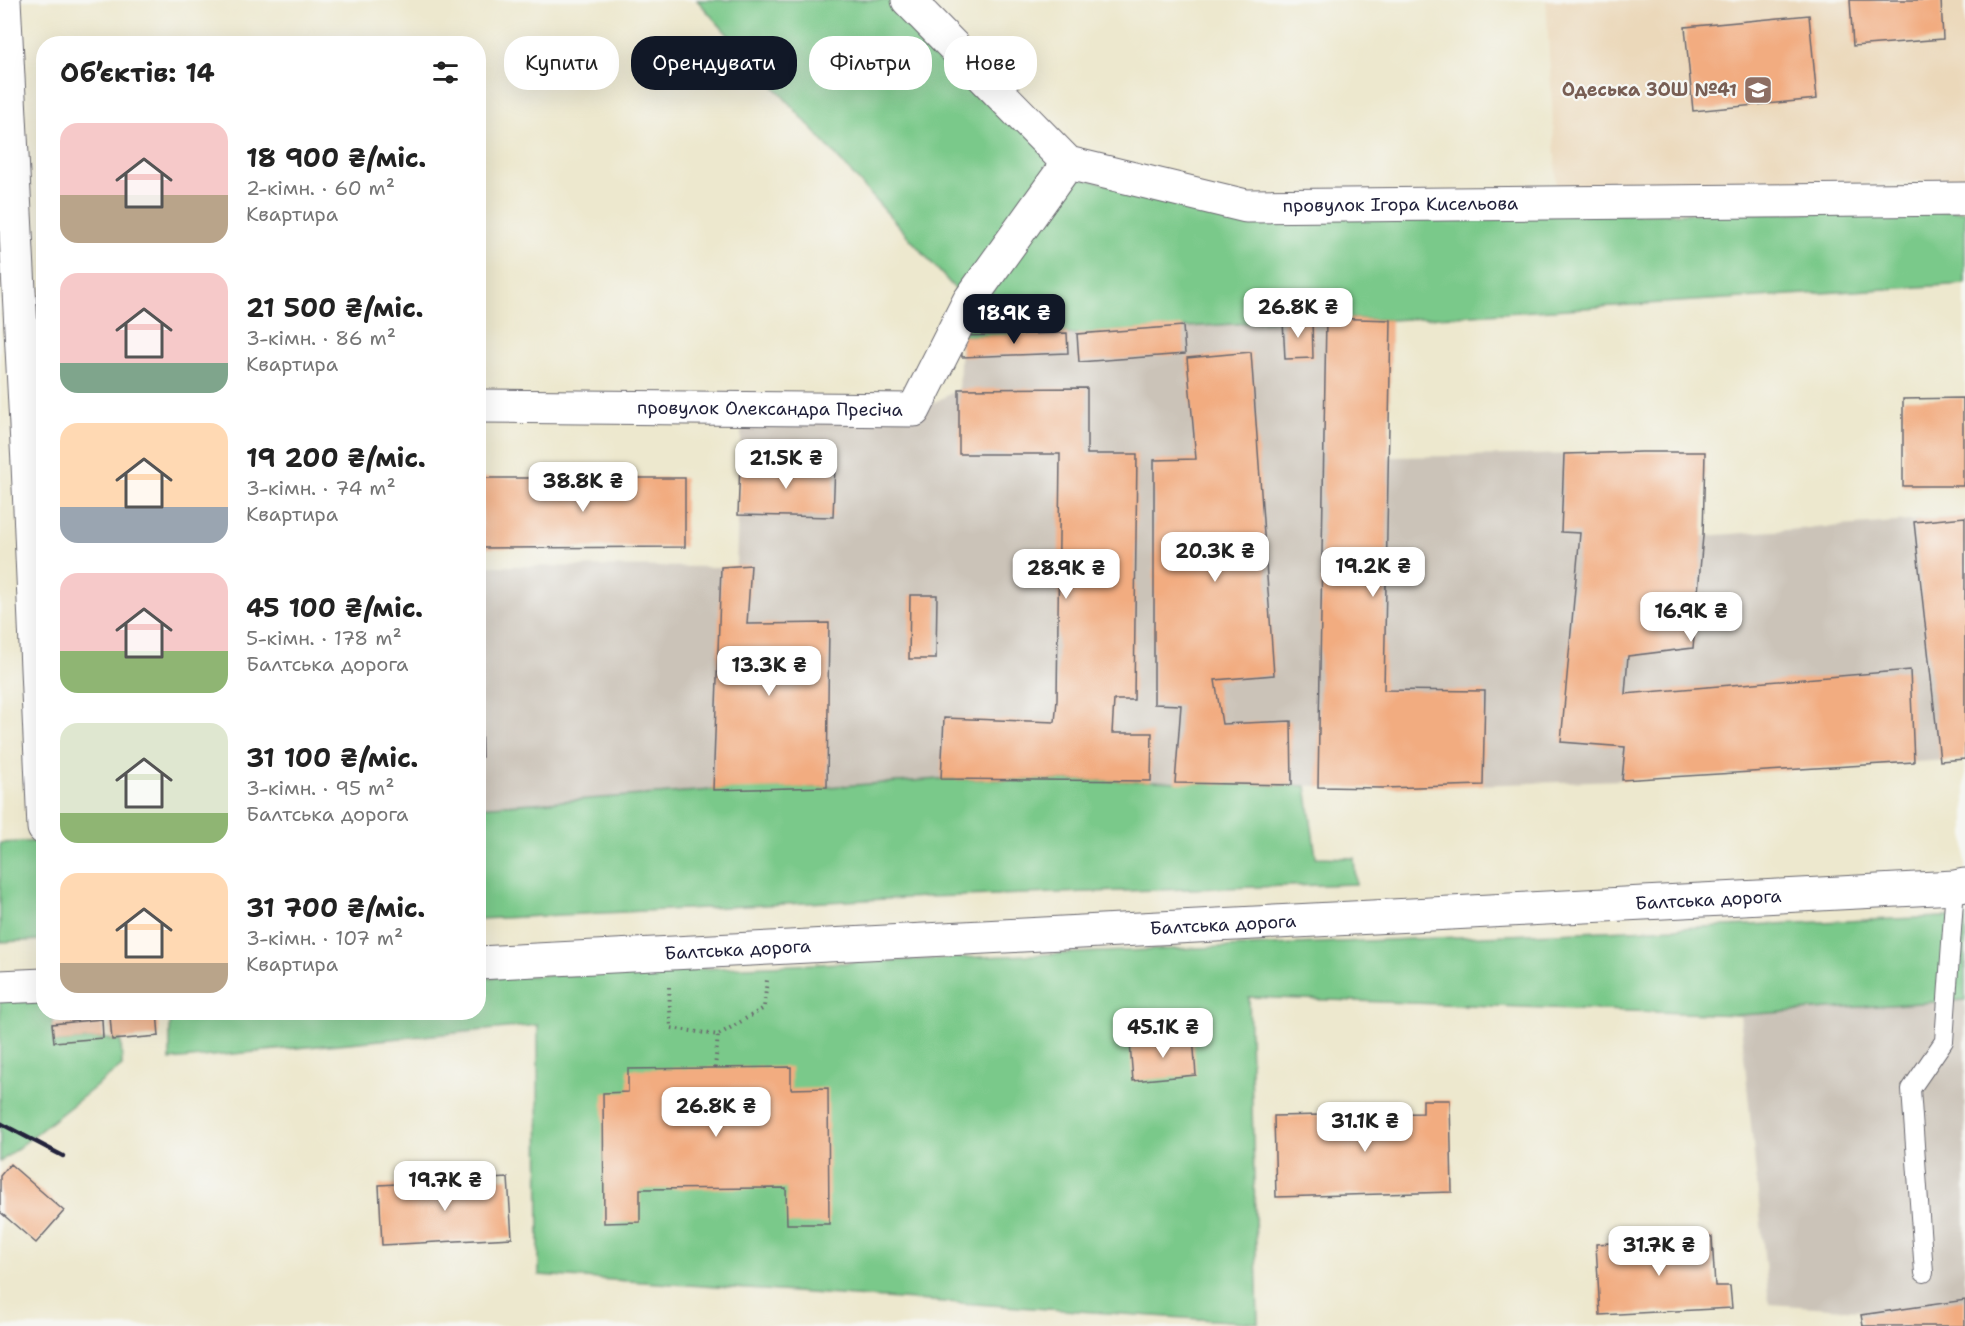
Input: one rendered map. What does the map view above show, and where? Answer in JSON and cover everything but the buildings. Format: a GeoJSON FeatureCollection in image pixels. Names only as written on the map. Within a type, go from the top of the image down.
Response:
{"type":"FeatureCollection","features":[{"type":"Feature","properties":{"kind":"street"},"geometry":{"type":"LineString","coordinates":[[4,0],[36,682]]}},
{"type":"Feature","properties":{"kind":"street"},"geometry":{"type":"LineString","coordinates":[[908,0],[1068,163]]}},
{"type":"Feature","properties":{"kind":"street","name":"провулок Ігора Кисельова"},"geometry":{"type":"LineString","coordinates":[[1068,163],[1246,206],[1965,199]]}},
{"type":"Feature","properties":{"kind":"street","name":"провулок Олександра Пресіча"},"geometry":{"type":"LineString","coordinates":[[486,406],[914,410],[969,301],[1068,163]]}},
{"type":"Feature","properties":{"kind":"street","name":"Балтська дорога"},"geometry":{"type":"LineString","coordinates":[[486,963],[1960,886]]}},
{"type":"Feature","properties":{"kind":"street"},"geometry":{"type":"LineString","coordinates":[[0,987],[36,985]]}},
{"type":"Feature","properties":{"kind":"lane"},"geometry":{"type":"LineString","coordinates":[[1924,1273],[1911,1089],[1944,1041],[1960,886]]}},
{"type":"Feature","properties":{"kind":"path"},"geometry":{"type":"LineString","coordinates":[[668,953],[671,1028],[718,1035],[764,1008],[771,948]]}},
{"type":"Feature","properties":{"kind":"path"},"geometry":{"type":"LineString","coordinates":[[715,1068],[718,1035]]}},
{"type":"Feature","properties":{"kind":"shaded area","name":"Одеська ЗОШ №41"},"geometry":{"type":"Polygon","coordinates":[[[1546,0],[1965,0],[1965,180],[1557,192],[1546,0]]]}},
{"type":"Feature","properties":{"kind":"shaded area"},"geometry":{"type":"Polygon","coordinates":[[[1326,318],[1391,320],[1389,457],[1705,452],[1703,536],[1965,517],[1965,759],[1622,780],[1383,788],[1151,781],[941,779],[827,787],[739,788],[486,806],[486,566],[736,567],[742,412],[913,414],[959,389],[961,336],[1077,334],[1326,318]]]}},
{"type":"Feature","properties":{"kind":"shaded area"},"geometry":{"type":"Polygon","coordinates":[[[1965,1000],[1965,1326],[1863,1326],[1859,1310],[1769,1304],[1740,1015],[1965,1000]]]}},
{"type":"Feature","properties":{"kind":"green space"},"geometry":{"type":"Polygon","coordinates":[[[697,0],[903,0],[944,43],[944,90],[990,90],[1061,164],[964,299],[777,90],[797,90],[797,36],[729,36],[697,0]]]}},
{"type":"Feature","properties":{"kind":"green space"},"geometry":{"type":"Polygon","coordinates":[[[1070,175],[1240,217],[1965,211],[1965,284],[1391,320],[1326,318],[1077,334],[961,336],[1070,175]]]}},
{"type":"Feature","properties":{"kind":"green space"},"geometry":{"type":"Polygon","coordinates":[[[941,779],[1151,781],[1306,786],[1316,857],[1354,858],[1356,884],[926,897],[486,919],[486,806],[739,788],[827,787],[941,779]]]}},
{"type":"Feature","properties":{"kind":"green space"},"geometry":{"type":"Polygon","coordinates":[[[36,841],[36,940],[0,942],[0,843],[36,841]]]}},
{"type":"Feature","properties":{"kind":"green space"},"geometry":{"type":"Polygon","coordinates":[[[1965,916],[1965,1000],[1740,1015],[1249,997],[1258,1323],[539,1275],[538,1025],[170,1060],[170,1020],[486,1020],[486,978],[1965,916]]]}},
{"type":"Feature","properties":{"kind":"green space"},"geometry":{"type":"Polygon","coordinates":[[[36,991],[36,1020],[52,1020],[54,1042],[103,1038],[121,1040],[122,1066],[0,1162],[0,994],[36,991]]]}},
{"type":"Feature","properties":{"kind":"railway"},"geometry":{"type":"LineString","coordinates":[[0,1123],[63,1156]]}},
{"type":"Feature","properties":{"kind":"place","name":"Одеська ЗОШ №41"},"geometry":{"type":"Point","coordinates":[1758,90]}}]}
